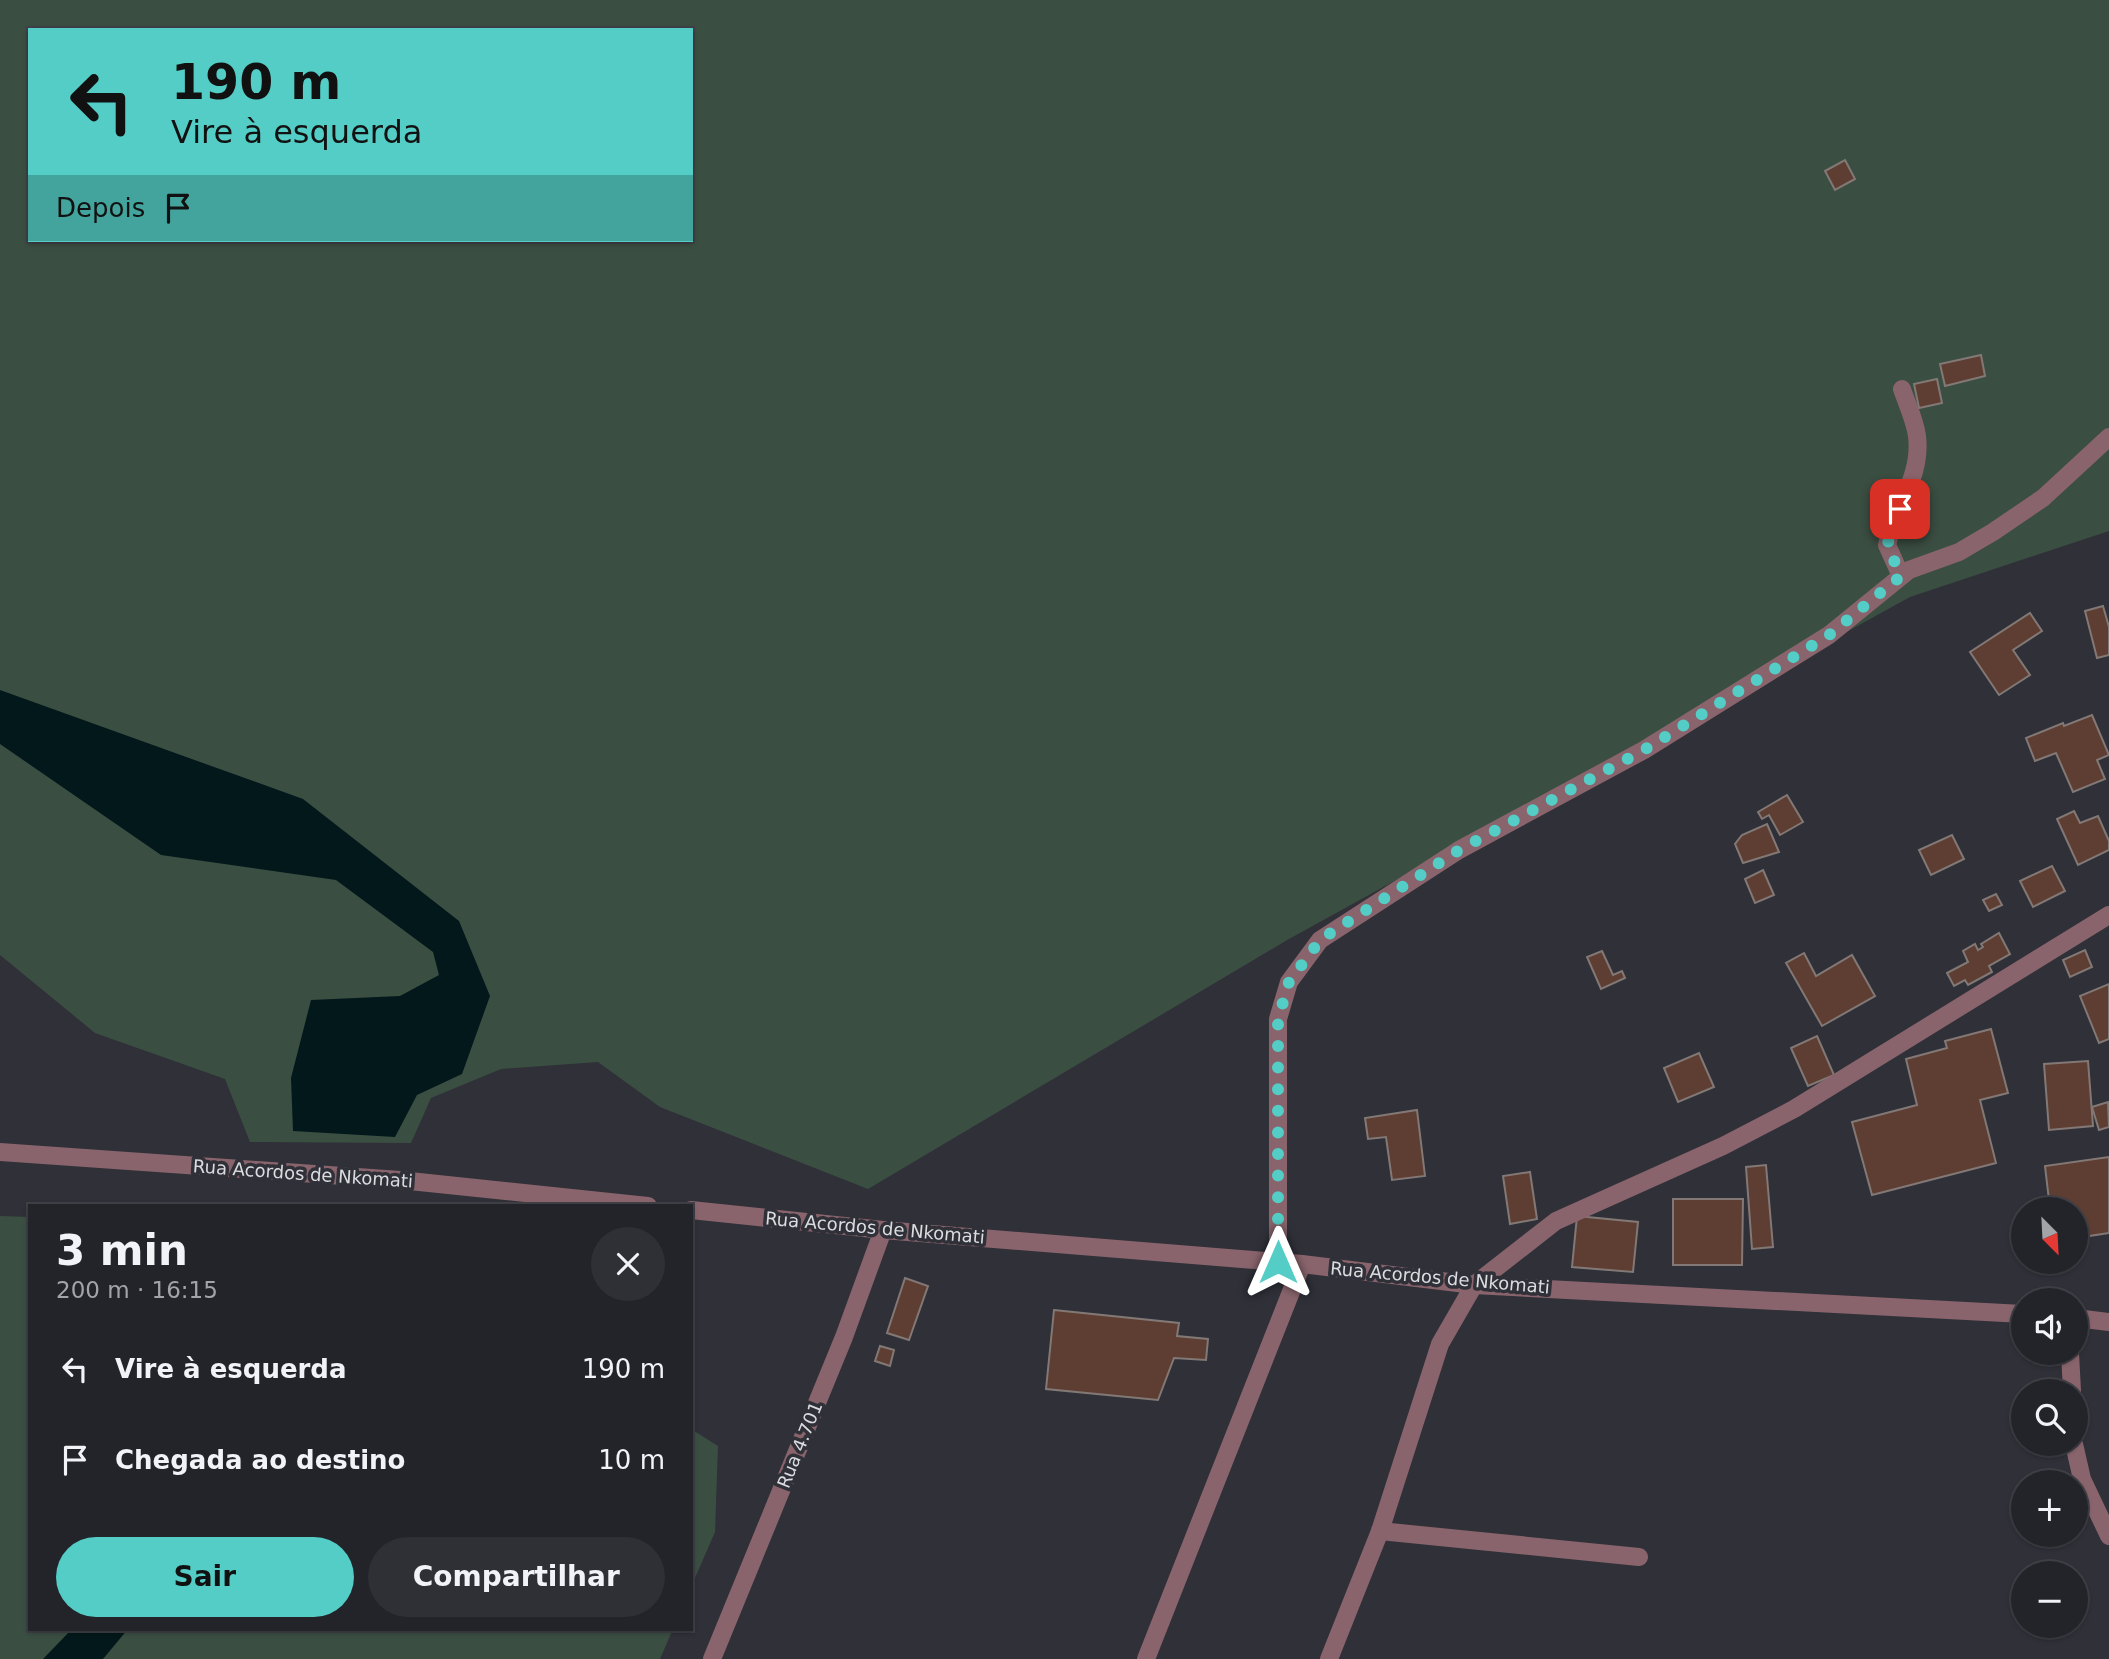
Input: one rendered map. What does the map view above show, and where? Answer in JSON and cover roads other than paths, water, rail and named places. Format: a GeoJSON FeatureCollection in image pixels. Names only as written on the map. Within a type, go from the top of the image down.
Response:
{"type":"FeatureCollection","features":[{"type":"Feature","properties":{"kind":"street"},"geometry":{"type":"LineString","coordinates":[[1901,576],[1887,545],[1914,475],[1918,456],[1917,433],[1902,389]]}},
{"type":"Feature","properties":{"kind":"street"},"geometry":{"type":"LineString","coordinates":[[1278,1262],[1278,1019],[1289,982],[1320,940],[1459,850],[1644,750],[1829,635],[1901,576],[1959,552],[1993,532],[2043,498],[2109,437]]}},
{"type":"Feature","properties":{"kind":"street"},"geometry":{"type":"LineString","coordinates":[[1329,1659],[1380,1531],[1440,1344],[1474,1284],[1556,1221],[1723,1146],[1794,1109],[2109,915]]}},
{"type":"Feature","properties":{"kind":"street","name":"Rua Acordos de Nkomati"},"geometry":{"type":"LineString","coordinates":[[0,1152],[400,1181],[628,1204]]}},
{"type":"Feature","properties":{"kind":"street","name":"Rua Acordos de Nkomati"},"geometry":{"type":"LineString","coordinates":[[693,1210],[883,1230],[1302,1264],[1474,1284],[2011,1313]]}},
{"type":"Feature","properties":{"kind":"street","name":"Rua 4.701"},"geometry":{"type":"LineString","coordinates":[[712,1659],[844,1338],[883,1230]]}},
{"type":"Feature","properties":{"kind":"street"},"geometry":{"type":"LineString","coordinates":[[1146,1659],[1302,1264]]}},
{"type":"Feature","properties":{"kind":"street"},"geometry":{"type":"LineString","coordinates":[[2088,1319],[2109,1322]]}},
{"type":"Feature","properties":{"kind":"street"},"geometry":{"type":"LineString","coordinates":[[2077,1456],[2082,1479],[2109,1536]]}},
{"type":"Feature","properties":{"kind":"street"},"geometry":{"type":"LineString","coordinates":[[1380,1531],[1639,1557]]}}]}
